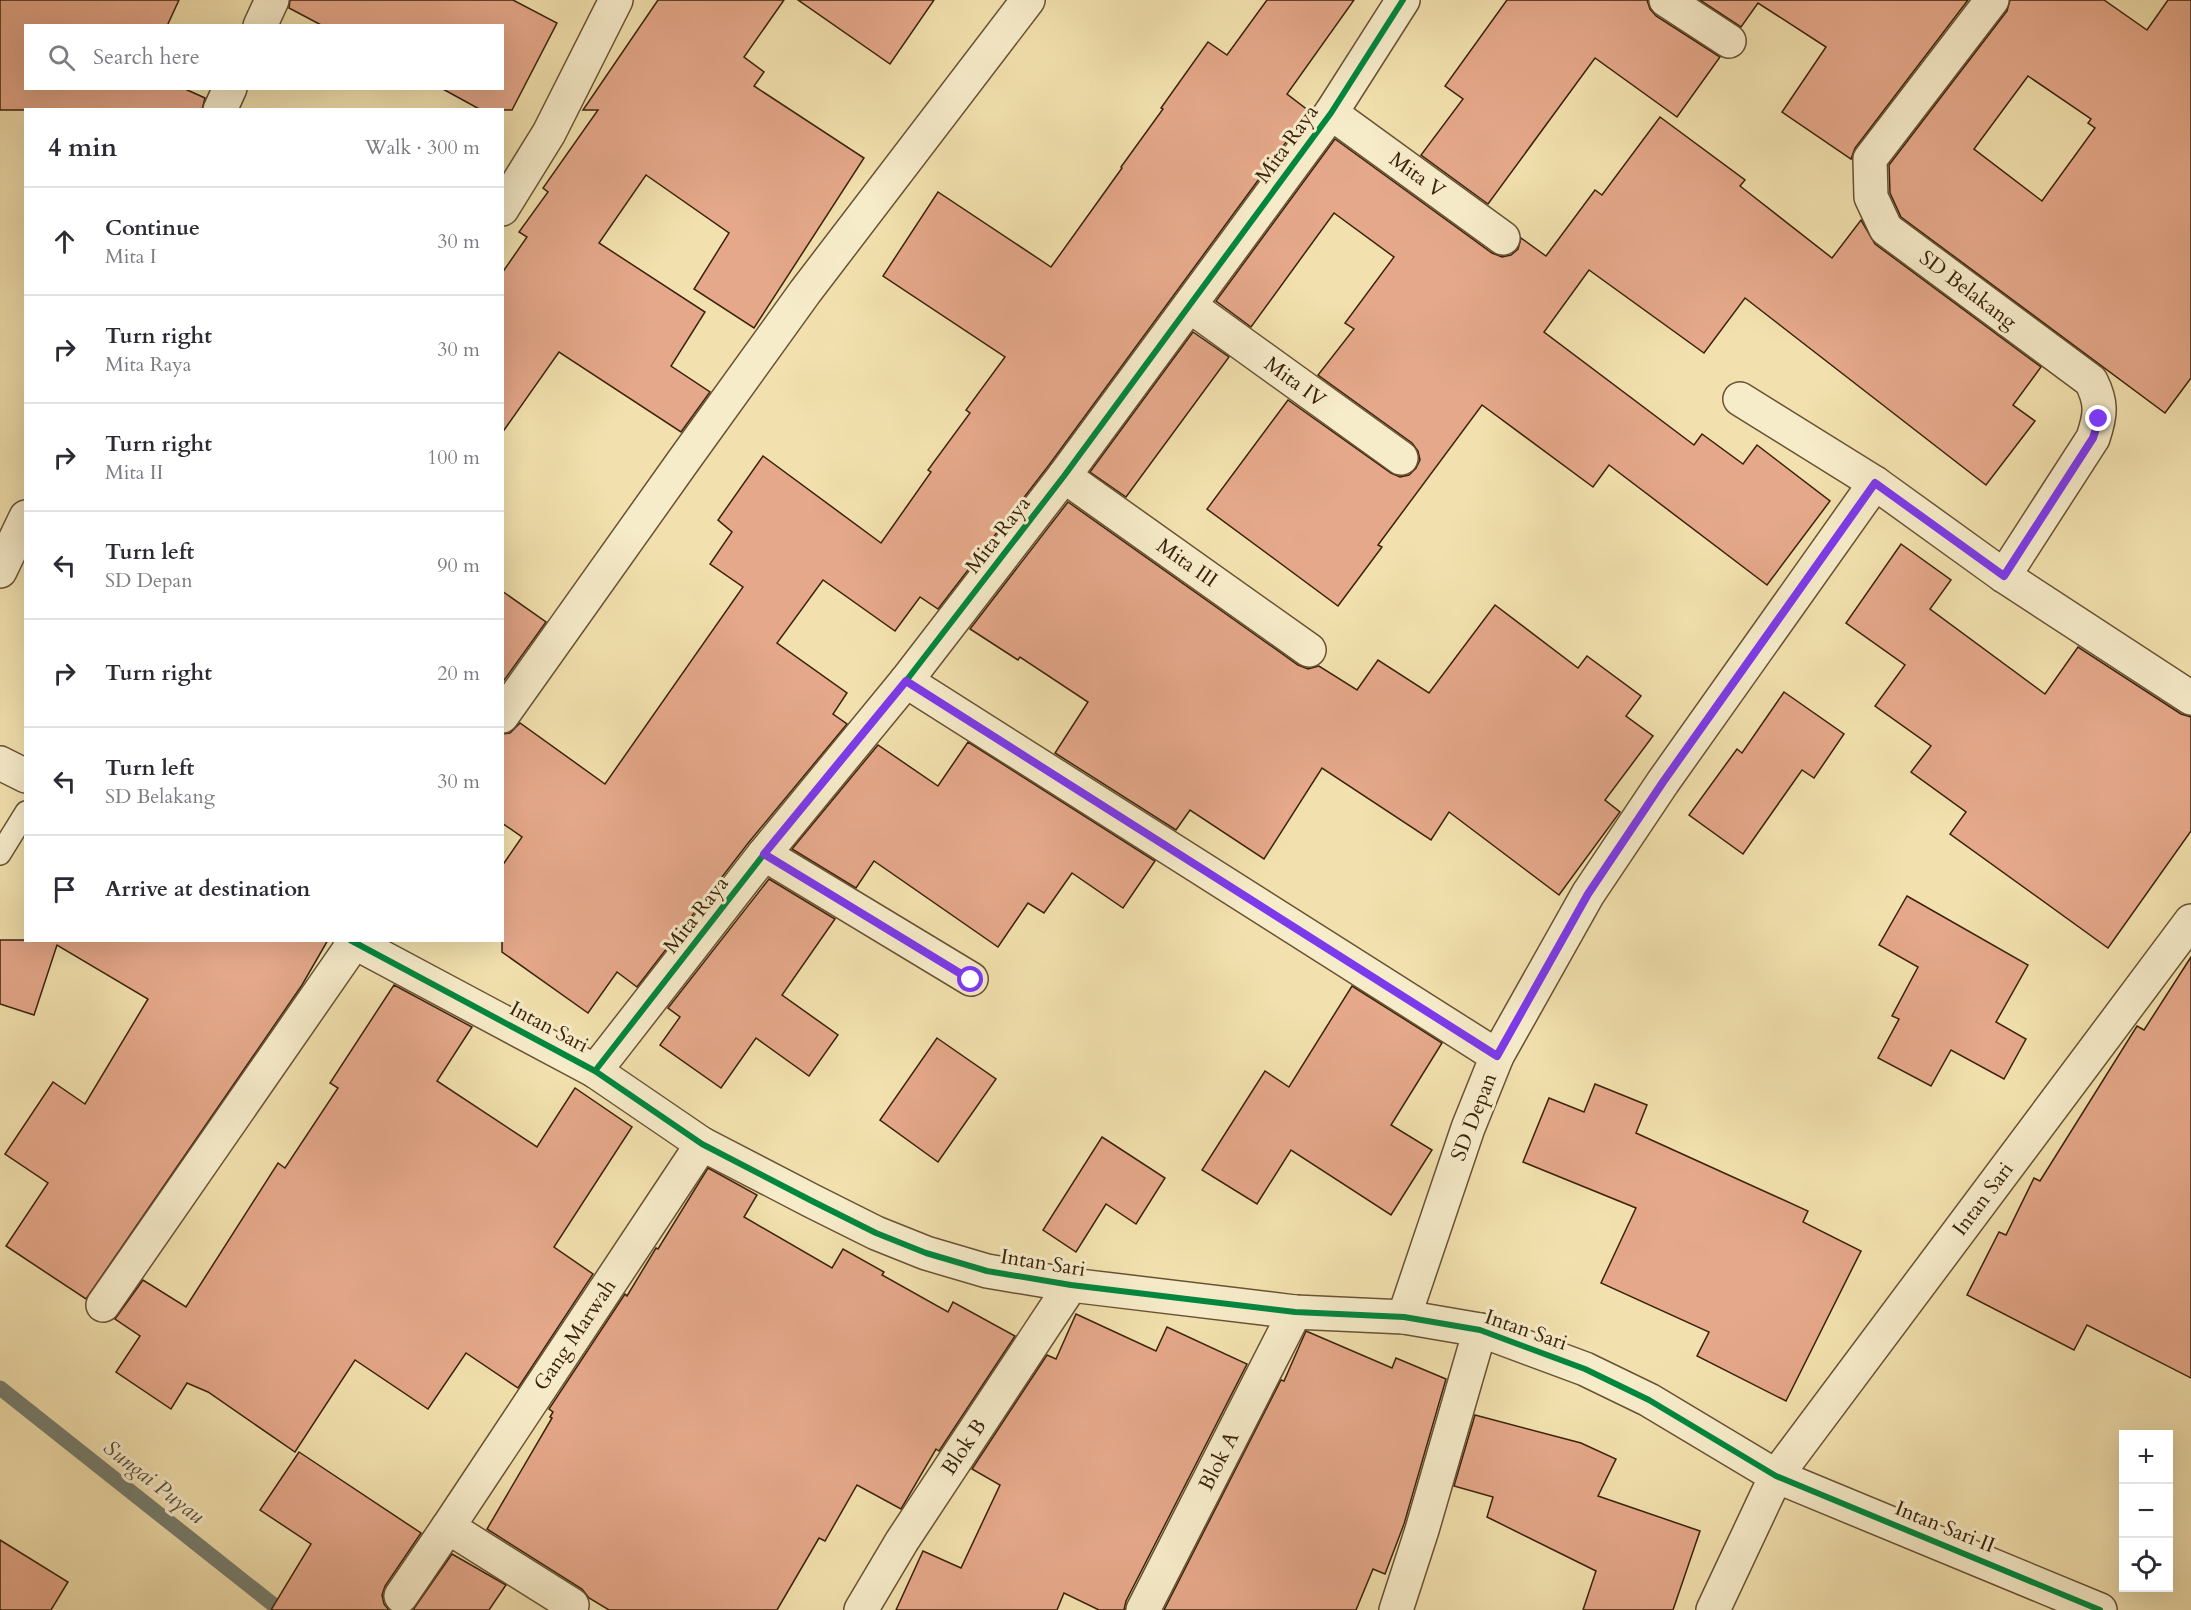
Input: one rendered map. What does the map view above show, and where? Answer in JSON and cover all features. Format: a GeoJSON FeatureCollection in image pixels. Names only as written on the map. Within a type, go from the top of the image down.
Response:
{"type":"FeatureCollection","features":[{"type":"Feature","properties":{"kind":"street"},"geometry":{"type":"LineString","coordinates":[[261,24],[272,0]]}},
{"type":"Feature","properties":{"kind":"street"},"geometry":{"type":"LineString","coordinates":[[504,206],[549,133],[616,0]]}},
{"type":"Feature","properties":{"kind":"street"},"geometry":{"type":"LineString","coordinates":[[504,713],[799,301],[1028,0]]}},
{"type":"Feature","properties":{"kind":"street","name":"Mita Raya"},"geometry":{"type":"LineString","coordinates":[[595,1071],[764,854],[906,681],[1064,476],[1331,112],[1403,0]]}},
{"type":"Feature","properties":{"kind":"street"},"geometry":{"type":"LineString","coordinates":[[1666,0],[1729,41]]}},
{"type":"Feature","properties":{"kind":"street","name":"SD Belakang"},"geometry":{"type":"LineString","coordinates":[[1992,0],[1870,159],[1871,197],[1886,229],[2091,381],[2099,397],[2099,419],[2093,438],[2004,576]]}},
{"type":"Feature","properties":{"kind":"street"},"geometry":{"type":"LineString","coordinates":[[221,108],[229,90]]}},
{"type":"Feature","properties":{"kind":"street","name":"Mita V"},"geometry":{"type":"LineString","coordinates":[[1331,112],[1503,238]]}},
{"type":"Feature","properties":{"kind":"street","name":"Mita IV"},"geometry":{"type":"LineString","coordinates":[[1190,306],[1401,458]]}},
{"type":"Feature","properties":{"kind":"street"},"geometry":{"type":"LineString","coordinates":[[1740,399],[1875,483],[2004,576],[2191,698]]}},
{"type":"Feature","properties":{"kind":"street","name":"Mita III"},"geometry":{"type":"LineString","coordinates":[[1064,476],[1309,650]]}},
{"type":"Feature","properties":{"kind":"street","name":"SD Depan"},"geometry":{"type":"LineString","coordinates":[[1404,1317],[1468,1128],[1497,1056],[1588,894],[1663,782],[1875,483]]}},
{"type":"Feature","properties":{"kind":"street"},"geometry":{"type":"LineString","coordinates":[[0,571],[24,521]]}},
{"type":"Feature","properties":{"kind":"street"},"geometry":{"type":"LineString","coordinates":[[906,681],[1497,1056]]}},
{"type":"Feature","properties":{"kind":"street"},"geometry":{"type":"LineString","coordinates":[[0,763],[24,775]]}},
{"type":"Feature","properties":{"kind":"street"},"geometry":{"type":"LineString","coordinates":[[764,854],[971,980]]}},
{"type":"Feature","properties":{"kind":"street","name":"Intan Sari"},"geometry":{"type":"LineString","coordinates":[[356,942],[595,1071],[702,1144],[876,1233],[926,1253],[987,1271],[1071,1286],[1295,1312],[1404,1317],[1480,1330],[1585,1369],[1649,1400],[1776,1476],[2191,921]]}},
{"type":"Feature","properties":{"kind":"street"},"geometry":{"type":"LineString","coordinates":[[103,1305],[353,942]]}},
{"type":"Feature","properties":{"kind":"street","name":"Gang Marwah"},"geometry":{"type":"LineString","coordinates":[[401,1596],[702,1144]]}},
{"type":"Feature","properties":{"kind":"street","name":"Blok B"},"geometry":{"type":"LineString","coordinates":[[861,1610],[902,1541],[1071,1286]]}},
{"type":"Feature","properties":{"kind":"street","name":"Blok A"},"geometry":{"type":"LineString","coordinates":[[1143,1610],[1295,1312]]}},
{"type":"Feature","properties":{"kind":"street"},"geometry":{"type":"LineString","coordinates":[[1396,1610],[1422,1530],[1480,1330]]}},
{"type":"Feature","properties":{"kind":"street"},"geometry":{"type":"LineString","coordinates":[[1713,1610],[1776,1476]]}},
{"type":"Feature","properties":{"kind":"street","name":"Intan Sari II"},"geometry":{"type":"LineString","coordinates":[[1776,1476],[2044,1599],[2100,1610]]}},
{"type":"Feature","properties":{"kind":"street"},"geometry":{"type":"LineString","coordinates":[[448,1527],[572,1605]]}},
{"type":"Feature","properties":{"kind":"lane"},"geometry":{"type":"LineString","coordinates":[[0,854],[24,815]]}},
{"type":"Feature","properties":{"kind":"building"},"geometry":{"type":"Polygon","coordinates":[[[0,0],[179,0],[168,24],[24,24],[24,90],[187,90],[205,98],[202,108],[0,110],[0,0]]]}},
{"type":"Feature","properties":{"kind":"building"},"geometry":{"type":"Polygon","coordinates":[[[290,0],[513,0],[557,23],[512,110],[504,110],[504,108],[477,108],[445,90],[504,90],[504,24],[319,24],[289,8],[290,0]]]}},
{"type":"Feature","properties":{"kind":"building"},"geometry":{"type":"Polygon","coordinates":[[[658,0],[784,0],[744,57],[764,72],[754,86],[864,158],[754,328],[694,289],[729,233],[646,175],[599,243],[705,312],[671,366],[710,392],[681,432],[559,352],[504,430],[504,270],[527,237],[519,232],[548,192],[543,188],[598,110],[583,110],[658,0]]]}},
{"type":"Feature","properties":{"kind":"building"},"geometry":{"type":"Polygon","coordinates":[[[798,0],[934,0],[890,64],[798,0]]]}},
{"type":"Feature","properties":{"kind":"building"},"geometry":{"type":"Polygon","coordinates":[[[1267,0],[1354,0],[1287,94],[1309,111],[1049,465],[938,609],[920,597],[895,631],[823,580],[777,643],[847,693],[833,714],[847,724],[749,842],[637,987],[617,972],[588,1013],[502,952],[504,863],[522,837],[504,824],[504,734],[510,733],[520,723],[605,784],[743,587],[710,564],[732,532],[718,520],[763,456],[881,543],[931,472],[928,470],[970,413],[966,410],[1005,357],[883,276],[938,192],[1051,267],[1208,42],[1227,55],[1267,0]]]}},
{"type":"Feature","properties":{"kind":"building"},"geometry":{"type":"Polygon","coordinates":[[[1507,0],[1647,0],[1656,16],[1720,57],[1677,117],[1595,58],[1488,204],[1421,155],[1463,99],[1445,86],[1507,0]]]}},
{"type":"Feature","properties":{"kind":"building"},"geometry":{"type":"Polygon","coordinates":[[[1700,0],[1968,0],[1855,148],[1851,159],[1782,112],[1826,47],[1758,3],[1741,27],[1700,0]]]}},
{"type":"Feature","properties":{"kind":"building"},"geometry":{"type":"Polygon","coordinates":[[[2010,0],[2104,0],[2147,30],[2168,0],[2191,0],[2191,378],[2165,413],[1901,217],[1890,193],[1889,165],[2007,11],[2010,0]],[[2028,76],[1974,149],[2042,201],[2095,128],[2088,123],[2091,119],[2028,76]]]}},
{"type":"Feature","properties":{"kind":"building"},"geometry":{"type":"Polygon","coordinates":[[[1660,117],[1745,180],[1740,186],[1832,258],[1861,220],[1875,244],[2041,367],[2013,405],[2035,421],[1986,485],[1745,298],[1704,353],[1589,270],[1544,332],[1694,445],[1702,434],[1743,464],[1757,445],[1830,501],[1767,585],[1609,465],[1593,487],[1482,405],[1378,545],[1382,547],[1338,606],[1207,509],[1288,400],[1391,473],[1400,477],[1409,475],[1420,460],[1418,451],[1412,443],[1318,375],[1354,329],[1345,323],[1394,257],[1334,213],[1251,327],[1216,301],[1335,139],[1492,253],[1502,257],[1511,255],[1518,249],[1521,238],[1546,256],[1595,190],[1602,195],[1660,117]]]}},
{"type":"Feature","properties":{"kind":"building"},"geometry":{"type":"Polygon","coordinates":[[[1193,332],[1229,357],[1126,497],[1090,472],[1193,332]]]}},
{"type":"Feature","properties":{"kind":"building"},"geometry":{"type":"Polygon","coordinates":[[[1068,502],[1298,665],[1308,669],[1319,666],[1357,690],[1378,660],[1429,693],[1495,605],[1578,668],[1587,656],[1641,696],[1626,716],[1653,736],[1605,800],[1620,812],[1559,895],[1449,812],[1431,840],[1322,768],[1264,859],[1190,810],[1176,830],[1055,753],[1088,702],[1020,657],[1018,660],[970,629],[1068,502]]]}},
{"type":"Feature","properties":{"kind":"building"},"geometry":{"type":"Polygon","coordinates":[[[1901,544],[1951,580],[1930,609],[2045,694],[2078,647],[2181,714],[2191,717],[2191,831],[2108,948],[1950,834],[1966,812],[1911,772],[1931,746],[1875,706],[1905,665],[1846,623],[1901,544]]]}},
{"type":"Feature","properties":{"kind":"building"},"geometry":{"type":"Polygon","coordinates":[[[504,592],[546,622],[504,680],[504,592]]]}},
{"type":"Feature","properties":{"kind":"building"},"geometry":{"type":"Polygon","coordinates":[[[1784,692],[1844,734],[1814,778],[1802,770],[1743,854],[1689,815],[1737,749],[1742,753],[1784,692]]]}},
{"type":"Feature","properties":{"kind":"building"},"geometry":{"type":"Polygon","coordinates":[[[968,742],[1155,861],[1123,908],[1072,873],[1044,913],[1028,903],[998,947],[874,861],[856,888],[792,849],[878,745],[938,786],[968,742]]]}},
{"type":"Feature","properties":{"kind":"building"},"geometry":{"type":"Polygon","coordinates":[[[769,879],[835,919],[782,995],[838,1035],[809,1076],[756,1038],[721,1088],[660,1045],[680,1017],[668,1008],[769,879]]]}},
{"type":"Feature","properties":{"kind":"building"},"geometry":{"type":"Polygon","coordinates":[[[1907,896],[2028,965],[1996,1022],[2026,1039],[2004,1079],[1951,1050],[1931,1086],[1878,1058],[1899,1019],[1892,1016],[1918,967],[1879,945],[1907,896]]]}},
{"type":"Feature","properties":{"kind":"building"},"geometry":{"type":"Polygon","coordinates":[[[0,940],[24,940],[24,942],[327,942],[302,985],[86,1299],[6,1246],[48,1183],[5,1154],[53,1082],[85,1104],[148,999],[57,945],[34,1015],[0,1004],[0,940]]]}},
{"type":"Feature","properties":{"kind":"building"},"geometry":{"type":"Polygon","coordinates":[[[2191,957],[2191,1378],[2087,1325],[2074,1350],[1967,1295],[1999,1232],[2006,1235],[2034,1178],[2040,1181],[2137,1026],[2144,1030],[2191,957]]]}},
{"type":"Feature","properties":{"kind":"building"},"geometry":{"type":"Polygon","coordinates":[[[394,985],[472,1027],[437,1081],[537,1147],[575,1088],[632,1127],[554,1247],[593,1274],[518,1388],[466,1353],[428,1409],[355,1360],[295,1452],[208,1392],[187,1383],[171,1409],[116,1372],[140,1336],[115,1319],[143,1280],[186,1307],[278,1163],[285,1168],[338,1088],[330,1083],[394,985]]]}},
{"type":"Feature","properties":{"kind":"building"},"geometry":{"type":"Polygon","coordinates":[[[1352,986],[1442,1043],[1391,1125],[1432,1150],[1391,1215],[1291,1150],[1257,1204],[1202,1170],[1265,1071],[1289,1087],[1352,986]]]}},
{"type":"Feature","properties":{"kind":"building"},"geometry":{"type":"Polygon","coordinates":[[[937,1038],[996,1079],[938,1162],[880,1120],[937,1038]]]}},
{"type":"Feature","properties":{"kind":"building"},"geometry":{"type":"Polygon","coordinates":[[[1595,1084],[1647,1105],[1636,1133],[1808,1211],[1803,1222],[1861,1251],[1786,1401],[1697,1356],[1709,1332],[1601,1283],[1636,1208],[1523,1162],[1549,1098],[1584,1112],[1595,1084]]]}},
{"type":"Feature","properties":{"kind":"building"},"geometry":{"type":"Polygon","coordinates":[[[1102,1137],[1165,1178],[1136,1224],[1106,1204],[1076,1252],[1043,1230],[1102,1137]]]}},
{"type":"Feature","properties":{"kind":"building"},"geometry":{"type":"Polygon","coordinates":[[[708,1168],[757,1195],[744,1217],[832,1268],[843,1249],[884,1272],[882,1275],[948,1312],[953,1302],[1015,1336],[939,1451],[936,1449],[901,1509],[857,1485],[825,1541],[819,1538],[777,1610],[609,1610],[589,1598],[582,1589],[487,1529],[552,1418],[550,1417],[553,1412],[549,1409],[625,1294],[627,1296],[708,1168]]]}},
{"type":"Feature","properties":{"kind":"building"},"geometry":{"type":"Polygon","coordinates":[[[1076,1314],[1156,1351],[1167,1327],[1247,1364],[1126,1601],[1124,1610],[1099,1610],[1064,1593],[1057,1610],[896,1610],[923,1551],[961,1568],[1000,1485],[972,1469],[1047,1355],[1056,1359],[1076,1314]]]}},
{"type":"Feature","properties":{"kind":"building"},"geometry":{"type":"Polygon","coordinates":[[[1306,1331],[1392,1368],[1396,1358],[1446,1379],[1404,1524],[1385,1574],[1373,1569],[1356,1610],[1164,1610],[1281,1380],[1284,1381],[1306,1331]]]}},
{"type":"Feature","properties":{"kind":"building"},"geometry":{"type":"Polygon","coordinates":[[[1475,1415],[1581,1443],[1616,1459],[1598,1496],[1700,1531],[1673,1610],[1583,1610],[1596,1571],[1487,1517],[1493,1497],[1454,1486],[1475,1415]]]}},
{"type":"Feature","properties":{"kind":"building"},"geometry":{"type":"Polygon","coordinates":[[[299,1452],[421,1533],[385,1586],[382,1595],[384,1604],[389,1610],[271,1610],[311,1544],[260,1510],[299,1452]]]}},
{"type":"Feature","properties":{"kind":"building"},"geometry":{"type":"Polygon","coordinates":[[[0,1540],[68,1582],[51,1610],[0,1610],[0,1540]]]}},
{"type":"Feature","properties":{"kind":"building"},"geometry":{"type":"Polygon","coordinates":[[[452,1554],[506,1585],[489,1610],[413,1610],[452,1554]]]}},
{"type":"Feature","properties":{"kind":"waterway","name":"Sungai Puyau"},"geometry":{"type":"LineString","coordinates":[[0,1388],[280,1610]]}},
{"type":"Feature","properties":{"kind":"cycle path"},"geometry":{"type":"LineString","coordinates":[[595,1071],[764,854],[906,681],[1064,476],[1331,113],[1403,0]]}},
{"type":"Feature","properties":{"kind":"cycle path"},"geometry":{"type":"LineString","coordinates":[[354,942],[595,1071],[702,1144],[876,1233],[926,1253],[987,1271],[1071,1285],[1295,1312],[1404,1317],[1480,1330],[1585,1369],[1649,1400],[1776,1476],[2100,1610]]}},
{"type":"Feature","properties":{"kind":"route"},"geometry":{"type":"LineString","coordinates":[[971,980],[764,854],[906,681],[1497,1056],[1588,894],[1663,782],[1875,483],[2004,576],[2093,438],[2099,419]]}}]}
